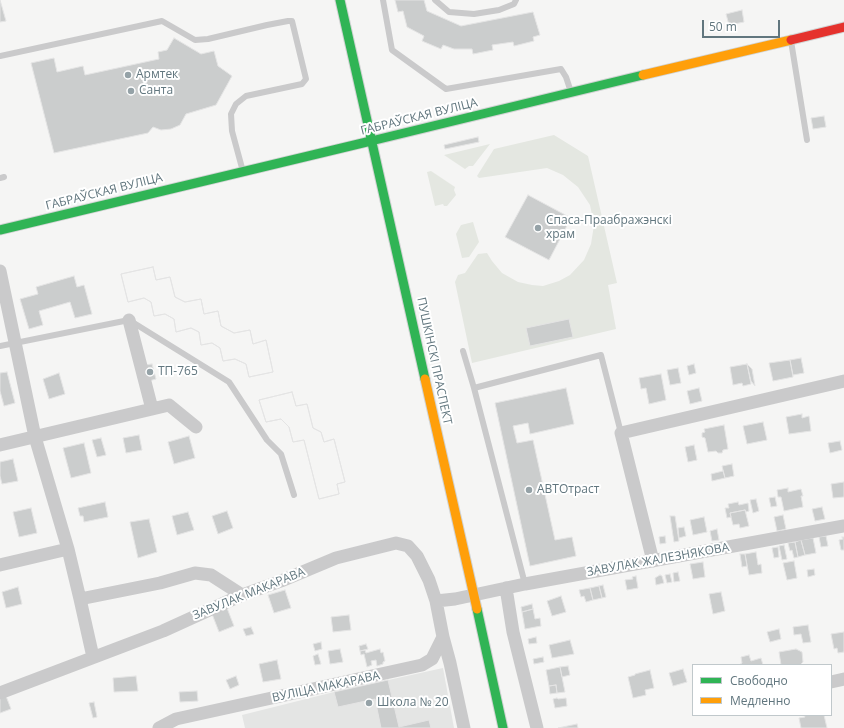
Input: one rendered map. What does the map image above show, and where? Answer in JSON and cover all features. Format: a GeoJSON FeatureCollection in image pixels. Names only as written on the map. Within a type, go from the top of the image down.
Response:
{"type":"FeatureCollection","features":[{"type":"Feature","properties":{"kind":"main road","name":"ПУШКІНСКІ ПРАСПЕКТ"},"geometry":{"type":"LineString","coordinates":[[340,0],[371,141],[382,182],[473,596],[504,728]]}},
{"type":"Feature","properties":{"kind":"main road","name":"ГАБРАЎСКАЯ ВУЛІЦА"},"geometry":{"type":"LineString","coordinates":[[0,230],[844,27]]}},
{"type":"Feature","properties":{"kind":"street"},"geometry":{"type":"LineString","coordinates":[[0,271],[35,437],[68,549],[93,657]]}},
{"type":"Feature","properties":{"kind":"street"},"geometry":{"type":"LineString","coordinates":[[130,320],[152,409]]}},
{"type":"Feature","properties":{"kind":"street"},"geometry":{"type":"LineString","coordinates":[[653,561],[621,433],[844,381]]}},
{"type":"Feature","properties":{"kind":"street"},"geometry":{"type":"LineString","coordinates":[[0,445],[169,405],[196,427]]}},
{"type":"Feature","properties":{"kind":"street","name":"ЗАВУЛАК ЖАЛЕЗНЯКОВА"},"geometry":{"type":"LineString","coordinates":[[473,596],[524,584],[844,526]]}},
{"type":"Feature","properties":{"kind":"street","name":"ЗАВУЛАК МАКАРАВА"},"geometry":{"type":"LineString","coordinates":[[0,693],[163,631],[242,595],[281,581],[336,558],[396,543],[408,546],[417,556],[429,580],[436,601]]}},
{"type":"Feature","properties":{"kind":"street"},"geometry":{"type":"LineString","coordinates":[[0,565],[68,549]]}},
{"type":"Feature","properties":{"kind":"street"},"geometry":{"type":"LineString","coordinates":[[80,599],[160,583],[195,573],[211,575],[242,595]]}},
{"type":"Feature","properties":{"kind":"street"},"geometry":{"type":"LineString","coordinates":[[506,588],[513,632],[537,728]]}},
{"type":"Feature","properties":{"kind":"street"},"geometry":{"type":"LineString","coordinates":[[464,728],[436,601],[473,596]]}},
{"type":"Feature","properties":{"kind":"street","name":"ВУЛІЦА МАКАРАВА"},"geometry":{"type":"LineString","coordinates":[[159,728],[176,719],[422,665],[432,659],[443,637]]}},
{"type":"Feature","properties":{"kind":"street"},"geometry":{"type":"LineString","coordinates":[[832,682],[844,679]]}},
{"type":"Feature","properties":{"kind":"lane"},"geometry":{"type":"LineString","coordinates":[[383,0],[392,50],[446,89],[561,69],[566,77],[571,92]]}},
{"type":"Feature","properties":{"kind":"lane"},"geometry":{"type":"LineString","coordinates":[[434,0],[449,12],[474,14],[499,10],[514,4],[516,0]]}},
{"type":"Feature","properties":{"kind":"lane"},"geometry":{"type":"LineString","coordinates":[[0,56],[162,21],[195,40],[208,39],[290,20],[292,21],[306,79],[302,84],[246,96],[236,104],[231,114],[232,130],[242,171]]}},
{"type":"Feature","properties":{"kind":"lane"},"geometry":{"type":"LineString","coordinates":[[791,40],[807,140]]}},
{"type":"Feature","properties":{"kind":"lane"},"geometry":{"type":"LineString","coordinates":[[0,346],[130,320],[229,382],[267,440],[281,454],[294,495]]}},
{"type":"Feature","properties":{"kind":"lane"},"geometry":{"type":"LineString","coordinates":[[463,351],[474,388],[524,584]]}},
{"type":"Feature","properties":{"kind":"lane"},"geometry":{"type":"LineString","coordinates":[[474,388],[601,355],[621,433]]}},
{"type":"Feature","properties":{"kind":"shaded area"},"geometry":{"type":"Polygon","coordinates":[[[554,135],[588,156],[617,283],[608,285],[616,329],[472,363],[455,282],[458,275],[465,273],[478,254],[487,253],[502,273],[518,282],[543,286],[559,281],[570,275],[584,260],[591,244],[594,225],[590,205],[578,187],[563,175],[547,168],[479,178],[477,176],[494,149],[554,135]]]}},
{"type":"Feature","properties":{"kind":"shaded area"},"geometry":{"type":"Polygon","coordinates":[[[490,144],[473,166],[469,166],[465,169],[444,155],[490,144]]]}},
{"type":"Feature","properties":{"kind":"shaded area"},"geometry":{"type":"Polygon","coordinates":[[[431,171],[455,187],[454,190],[456,195],[447,206],[444,206],[443,204],[435,206],[427,172],[431,171]]]}},
{"type":"Feature","properties":{"kind":"shaded area"},"geometry":{"type":"Polygon","coordinates":[[[473,222],[479,242],[469,257],[462,258],[456,234],[461,225],[473,222]]]}},
{"type":"Feature","properties":{"kind":"shaded area","name":"Школа № 20"},"geometry":{"type":"Polygon","coordinates":[[[443,668],[454,728],[245,728],[242,715],[334,692],[443,668]]]}},
{"type":"Feature","properties":{"kind":"building"},"geometry":{"type":"Polygon","coordinates":[[[0,0],[6,21],[0,22],[0,0]]]}},
{"type":"Feature","properties":{"kind":"building"},"geometry":{"type":"Polygon","coordinates":[[[395,0],[424,0],[427,11],[461,26],[533,12],[540,35],[533,37],[534,41],[514,46],[513,42],[492,45],[493,50],[473,54],[472,49],[454,49],[443,45],[441,49],[422,41],[424,36],[407,27],[403,11],[398,12],[395,0]]]}},
{"type":"Feature","properties":{"kind":"building"},"geometry":{"type":"Polygon","coordinates":[[[742,10],[744,22],[729,25],[726,14],[742,10]]]}},
{"type":"Feature","properties":{"kind":"building","name":"Санта"},"geometry":{"type":"Polygon","coordinates":[[[174,38],[201,54],[214,51],[218,66],[232,76],[216,105],[186,114],[180,125],[171,129],[161,130],[153,127],[148,133],[54,153],[31,63],[54,58],[57,72],[83,66],[85,75],[159,59],[158,52],[167,50],[174,38]]]}},
{"type":"Feature","properties":{"kind":"building"},"geometry":{"type":"Polygon","coordinates":[[[824,116],[826,127],[813,129],[811,118],[824,116]]]}},
{"type":"Feature","properties":{"kind":"building"},"geometry":{"type":"Polygon","coordinates":[[[478,137],[479,142],[445,149],[444,145],[478,137]]]}},
{"type":"Feature","properties":{"kind":"building","name":"Спаса-Праабражэнскі храм"},"geometry":{"type":"Polygon","coordinates":[[[528,195],[571,218],[549,260],[505,237],[528,195]]]}},
{"type":"Feature","properties":{"kind":"building"},"geometry":{"type":"Polygon","coordinates":[[[153,267],[156,280],[170,277],[175,297],[185,302],[201,299],[204,314],[218,311],[221,326],[234,333],[250,330],[253,344],[266,340],[273,372],[249,377],[246,364],[235,359],[223,361],[220,348],[212,343],[201,345],[199,332],[191,328],[176,332],[174,319],[165,314],[154,316],[151,302],[144,298],[128,302],[121,274],[153,267]]]}},
{"type":"Feature","properties":{"kind":"building"},"geometry":{"type":"Polygon","coordinates":[[[153,267],[156,280],[170,277],[175,297],[185,302],[201,299],[204,314],[218,311],[221,326],[234,333],[250,330],[253,344],[266,340],[273,372],[249,377],[246,364],[235,359],[223,361],[220,348],[212,343],[201,345],[199,332],[191,328],[176,332],[174,319],[165,314],[154,316],[151,302],[144,298],[128,302],[121,274],[153,267]]]}},
{"type":"Feature","properties":{"kind":"building"},"geometry":{"type":"Polygon","coordinates":[[[74,276],[77,287],[84,285],[92,314],[75,318],[70,302],[39,311],[43,325],[29,329],[20,299],[38,294],[36,287],[74,276]]]}},
{"type":"Feature","properties":{"kind":"building"},"geometry":{"type":"Polygon","coordinates":[[[569,319],[573,337],[530,346],[526,328],[569,319]]]}},
{"type":"Feature","properties":{"kind":"building"},"geometry":{"type":"Polygon","coordinates":[[[801,358],[804,373],[793,375],[790,360],[801,358]]]}},
{"type":"Feature","properties":{"kind":"building"},"geometry":{"type":"Polygon","coordinates":[[[790,360],[793,377],[773,381],[769,363],[790,360]]]}},
{"type":"Feature","properties":{"kind":"building","name":"ТП-765"},"geometry":{"type":"Polygon","coordinates":[[[152,364],[156,379],[149,381],[144,365],[152,364]]]}},
{"type":"Feature","properties":{"kind":"building"},"geometry":{"type":"Polygon","coordinates":[[[694,364],[696,373],[689,375],[687,366],[694,364]]]}},
{"type":"Feature","properties":{"kind":"building"},"geometry":{"type":"Polygon","coordinates":[[[747,364],[751,384],[743,386],[742,383],[733,385],[730,367],[747,364]]]}},
{"type":"Feature","properties":{"kind":"building"},"geometry":{"type":"Polygon","coordinates":[[[747,364],[752,369],[755,386],[751,381],[747,364]]]}},
{"type":"Feature","properties":{"kind":"building"},"geometry":{"type":"Polygon","coordinates":[[[678,368],[681,383],[670,385],[667,370],[678,368]]]}},
{"type":"Feature","properties":{"kind":"building"},"geometry":{"type":"Polygon","coordinates":[[[7,372],[15,403],[4,406],[0,391],[0,373],[7,372]]]}},
{"type":"Feature","properties":{"kind":"building"},"geometry":{"type":"Polygon","coordinates":[[[59,373],[65,394],[49,399],[43,379],[59,373]]]}},
{"type":"Feature","properties":{"kind":"building"},"geometry":{"type":"Polygon","coordinates":[[[661,374],[666,400],[649,404],[646,388],[641,389],[639,378],[661,374]]]}},
{"type":"Feature","properties":{"kind":"building","name":"АВТОтраст"},"geometry":{"type":"Polygon","coordinates":[[[566,388],[574,424],[530,434],[528,423],[513,426],[517,443],[533,440],[555,540],[572,537],[576,556],[530,566],[495,403],[566,388]]]}},
{"type":"Feature","properties":{"kind":"building"},"geometry":{"type":"Polygon","coordinates":[[[699,388],[702,401],[690,404],[687,391],[699,388]]]}},
{"type":"Feature","properties":{"kind":"building"},"geometry":{"type":"Polygon","coordinates":[[[292,392],[296,406],[307,404],[313,428],[321,432],[324,442],[334,439],[345,482],[337,484],[339,494],[319,499],[304,440],[293,442],[289,427],[281,419],[266,422],[259,400],[292,392]]]}},
{"type":"Feature","properties":{"kind":"building"},"geometry":{"type":"Polygon","coordinates":[[[292,392],[296,406],[307,404],[313,428],[321,432],[324,442],[334,439],[345,482],[337,484],[339,494],[319,499],[304,440],[293,442],[289,427],[281,419],[266,422],[259,400],[292,392]]]}},
{"type":"Feature","properties":{"kind":"building"},"geometry":{"type":"Polygon","coordinates":[[[802,414],[802,418],[809,416],[811,431],[789,434],[786,417],[802,414]]]}},
{"type":"Feature","properties":{"kind":"building"},"geometry":{"type":"Polygon","coordinates":[[[763,422],[767,440],[747,444],[743,426],[763,422]]]}},
{"type":"Feature","properties":{"kind":"building"},"geometry":{"type":"Polygon","coordinates":[[[724,425],[728,449],[723,450],[722,453],[718,453],[716,451],[708,452],[705,438],[702,437],[702,433],[705,432],[704,429],[724,425]]]}},
{"type":"Feature","properties":{"kind":"building"},"geometry":{"type":"Polygon","coordinates":[[[139,435],[142,450],[126,453],[123,438],[139,435]]]}},
{"type":"Feature","properties":{"kind":"building"},"geometry":{"type":"Polygon","coordinates":[[[189,436],[195,458],[174,464],[168,442],[189,436]]]}},
{"type":"Feature","properties":{"kind":"building"},"geometry":{"type":"Polygon","coordinates":[[[101,438],[106,455],[97,457],[92,440],[101,438]]]}},
{"type":"Feature","properties":{"kind":"building"},"geometry":{"type":"Polygon","coordinates":[[[840,441],[842,450],[830,453],[828,443],[840,441]]]}},
{"type":"Feature","properties":{"kind":"building"},"geometry":{"type":"Polygon","coordinates":[[[84,443],[91,473],[71,478],[63,448],[84,443]]]}},
{"type":"Feature","properties":{"kind":"building"},"geometry":{"type":"Polygon","coordinates":[[[694,445],[697,460],[688,462],[685,447],[694,445]]]}},
{"type":"Feature","properties":{"kind":"building"},"geometry":{"type":"Polygon","coordinates":[[[13,459],[18,481],[2,484],[0,476],[0,462],[13,459]]]}},
{"type":"Feature","properties":{"kind":"building"},"geometry":{"type":"Polygon","coordinates":[[[732,464],[734,476],[725,478],[722,466],[732,464]]]}},
{"type":"Feature","properties":{"kind":"building"},"geometry":{"type":"Polygon","coordinates":[[[723,471],[725,478],[712,481],[711,474],[723,471]]]}},
{"type":"Feature","properties":{"kind":"building"},"geometry":{"type":"Polygon","coordinates":[[[844,482],[844,497],[833,498],[831,484],[844,482]]]}},
{"type":"Feature","properties":{"kind":"building"},"geometry":{"type":"Polygon","coordinates":[[[788,488],[788,492],[801,489],[803,496],[801,496],[803,507],[784,511],[781,497],[778,497],[777,490],[788,488]]]}},
{"type":"Feature","properties":{"kind":"building"},"geometry":{"type":"Polygon","coordinates":[[[775,497],[777,506],[771,507],[769,498],[775,497]]]}},
{"type":"Feature","properties":{"kind":"building"},"geometry":{"type":"Polygon","coordinates":[[[756,499],[759,511],[753,513],[750,500],[756,499]]]}},
{"type":"Feature","properties":{"kind":"building"},"geometry":{"type":"Polygon","coordinates":[[[105,502],[108,517],[84,522],[83,516],[80,516],[78,508],[105,502]]]}},
{"type":"Feature","properties":{"kind":"building"},"geometry":{"type":"Polygon","coordinates":[[[738,502],[739,505],[748,503],[749,511],[746,512],[745,510],[730,513],[731,517],[727,518],[725,508],[729,508],[728,504],[738,502]]]}},
{"type":"Feature","properties":{"kind":"building"},"geometry":{"type":"Polygon","coordinates":[[[822,507],[825,519],[815,521],[812,509],[822,507]]]}},
{"type":"Feature","properties":{"kind":"building"},"geometry":{"type":"Polygon","coordinates":[[[31,508],[37,533],[19,537],[13,512],[31,508]]]}},
{"type":"Feature","properties":{"kind":"building"},"geometry":{"type":"Polygon","coordinates":[[[745,510],[749,526],[740,528],[739,524],[733,525],[730,513],[745,510]]]}},
{"type":"Feature","properties":{"kind":"building"},"geometry":{"type":"Polygon","coordinates":[[[227,511],[233,528],[218,534],[212,516],[227,511]]]}},
{"type":"Feature","properties":{"kind":"building"},"geometry":{"type":"Polygon","coordinates":[[[188,512],[194,530],[177,535],[172,516],[188,512]]]}},
{"type":"Feature","properties":{"kind":"building"},"geometry":{"type":"Polygon","coordinates":[[[783,515],[786,529],[777,531],[774,517],[783,515]]]}},
{"type":"Feature","properties":{"kind":"building"},"geometry":{"type":"Polygon","coordinates":[[[670,516],[675,516],[679,541],[674,542],[670,516]]]}},
{"type":"Feature","properties":{"kind":"building"},"geometry":{"type":"Polygon","coordinates":[[[704,517],[707,532],[693,535],[690,520],[704,517]]]}},
{"type":"Feature","properties":{"kind":"building"},"geometry":{"type":"Polygon","coordinates":[[[149,519],[157,552],[138,558],[130,522],[149,519]]]}},
{"type":"Feature","properties":{"kind":"building"},"geometry":{"type":"Polygon","coordinates":[[[684,527],[686,536],[679,538],[678,528],[684,527]]]}},
{"type":"Feature","properties":{"kind":"building"},"geometry":{"type":"Polygon","coordinates":[[[717,529],[719,540],[712,541],[710,531],[717,529]]]}},
{"type":"Feature","properties":{"kind":"building"},"geometry":{"type":"Polygon","coordinates":[[[665,536],[666,543],[660,544],[659,537],[665,536]]]}},
{"type":"Feature","properties":{"kind":"building"},"geometry":{"type":"Polygon","coordinates":[[[826,536],[828,546],[821,547],[819,537],[826,536]]]}},
{"type":"Feature","properties":{"kind":"building"},"geometry":{"type":"Polygon","coordinates":[[[842,537],[844,537],[844,550],[841,550],[839,540],[843,539],[842,537]]]}},
{"type":"Feature","properties":{"kind":"building"},"geometry":{"type":"Polygon","coordinates":[[[813,538],[816,553],[805,555],[801,540],[813,538]]]}},
{"type":"Feature","properties":{"kind":"building"},"geometry":{"type":"Polygon","coordinates":[[[801,540],[805,555],[798,557],[795,542],[801,540]]]}},
{"type":"Feature","properties":{"kind":"building"},"geometry":{"type":"Polygon","coordinates":[[[795,542],[798,557],[794,558],[788,543],[795,542]]]}},
{"type":"Feature","properties":{"kind":"building"},"geometry":{"type":"Polygon","coordinates":[[[784,545],[787,559],[782,560],[779,546],[784,545]]]}},
{"type":"Feature","properties":{"kind":"building"},"geometry":{"type":"Polygon","coordinates":[[[778,547],[779,557],[774,558],[772,548],[778,547]]]}},
{"type":"Feature","properties":{"kind":"building"},"geometry":{"type":"Polygon","coordinates":[[[756,552],[758,565],[761,564],[762,573],[749,575],[745,554],[756,552]]]}},
{"type":"Feature","properties":{"kind":"building"},"geometry":{"type":"Polygon","coordinates":[[[740,554],[745,554],[747,566],[742,567],[740,554]]]}},
{"type":"Feature","properties":{"kind":"building"},"geometry":{"type":"Polygon","coordinates":[[[794,561],[797,578],[787,580],[783,563],[794,561]]]}},
{"type":"Feature","properties":{"kind":"building"},"geometry":{"type":"Polygon","coordinates":[[[703,562],[705,577],[693,579],[690,564],[703,562]]]}},
{"type":"Feature","properties":{"kind":"building"},"geometry":{"type":"Polygon","coordinates":[[[814,569],[815,575],[808,577],[807,570],[814,569]]]}},
{"type":"Feature","properties":{"kind":"building"},"geometry":{"type":"Polygon","coordinates":[[[678,572],[680,581],[674,582],[673,573],[678,572]]]}},
{"type":"Feature","properties":{"kind":"building"},"geometry":{"type":"Polygon","coordinates":[[[670,574],[672,582],[667,583],[665,575],[670,574]]]}},
{"type":"Feature","properties":{"kind":"building"},"geometry":{"type":"Polygon","coordinates":[[[660,575],[662,576],[664,583],[656,585],[655,578],[660,575]]]}},
{"type":"Feature","properties":{"kind":"building"},"geometry":{"type":"Polygon","coordinates":[[[636,576],[638,588],[627,590],[625,580],[633,579],[632,577],[636,576]]]}},
{"type":"Feature","properties":{"kind":"building"},"geometry":{"type":"Polygon","coordinates":[[[603,585],[606,597],[602,598],[599,586],[603,585]]]}},
{"type":"Feature","properties":{"kind":"building"},"geometry":{"type":"Polygon","coordinates":[[[599,586],[602,598],[593,600],[590,588],[599,586]]]}},
{"type":"Feature","properties":{"kind":"building"},"geometry":{"type":"Polygon","coordinates":[[[18,587],[22,604],[6,608],[2,592],[18,587]]]}},
{"type":"Feature","properties":{"kind":"building"},"geometry":{"type":"Polygon","coordinates":[[[590,588],[593,600],[586,602],[584,596],[581,597],[579,590],[590,588]]]}},
{"type":"Feature","properties":{"kind":"building"},"geometry":{"type":"Polygon","coordinates":[[[285,590],[291,608],[274,613],[268,595],[285,590]]]}},
{"type":"Feature","properties":{"kind":"building"},"geometry":{"type":"Polygon","coordinates":[[[721,592],[725,611],[713,614],[709,594],[721,592]]]}},
{"type":"Feature","properties":{"kind":"building"},"geometry":{"type":"Polygon","coordinates":[[[561,596],[566,612],[552,616],[547,601],[561,596]]]}},
{"type":"Feature","properties":{"kind":"building"},"geometry":{"type":"Polygon","coordinates":[[[532,604],[533,609],[522,612],[521,607],[532,604]]]}},
{"type":"Feature","properties":{"kind":"building"},"geometry":{"type":"Polygon","coordinates":[[[227,608],[234,626],[219,632],[212,614],[227,608]]]}},
{"type":"Feature","properties":{"kind":"building"},"geometry":{"type":"Polygon","coordinates":[[[533,609],[535,619],[540,618],[541,626],[525,629],[522,612],[533,609]]]}},
{"type":"Feature","properties":{"kind":"building"},"geometry":{"type":"Polygon","coordinates":[[[349,615],[351,630],[333,632],[331,617],[349,615]]]}},
{"type":"Feature","properties":{"kind":"building"},"geometry":{"type":"Polygon","coordinates":[[[808,625],[811,642],[803,643],[801,634],[794,635],[793,627],[808,625]]]}},
{"type":"Feature","properties":{"kind":"building"},"geometry":{"type":"Polygon","coordinates":[[[251,627],[254,634],[246,636],[243,629],[251,627]]]}},
{"type":"Feature","properties":{"kind":"building"},"geometry":{"type":"Polygon","coordinates":[[[779,629],[781,639],[770,642],[767,632],[779,629]]]}},
{"type":"Feature","properties":{"kind":"building"},"geometry":{"type":"Polygon","coordinates":[[[844,632],[844,652],[838,653],[837,648],[834,649],[831,634],[844,632]]]}},
{"type":"Feature","properties":{"kind":"building"},"geometry":{"type":"Polygon","coordinates":[[[536,637],[537,643],[529,644],[528,639],[536,637]]]}},
{"type":"Feature","properties":{"kind":"building"},"geometry":{"type":"Polygon","coordinates":[[[570,640],[574,654],[552,658],[549,645],[570,640]]]}},
{"type":"Feature","properties":{"kind":"building"},"geometry":{"type":"Polygon","coordinates":[[[321,642],[322,649],[315,651],[313,644],[321,642]]]}},
{"type":"Feature","properties":{"kind":"building"},"geometry":{"type":"Polygon","coordinates":[[[366,644],[368,649],[360,651],[359,646],[366,644]]]}},
{"type":"Feature","properties":{"kind":"building"},"geometry":{"type":"Polygon","coordinates":[[[340,649],[343,662],[330,664],[328,651],[340,649]]]}},
{"type":"Feature","properties":{"kind":"building"},"geometry":{"type":"Polygon","coordinates":[[[380,649],[381,653],[383,652],[385,661],[383,664],[377,666],[376,660],[371,661],[372,665],[367,667],[364,654],[361,655],[360,651],[365,650],[366,653],[380,649]]]}},
{"type":"Feature","properties":{"kind":"building"},"geometry":{"type":"Polygon","coordinates":[[[796,649],[802,652],[803,662],[801,664],[781,664],[779,652],[796,649]]]}},
{"type":"Feature","properties":{"kind":"building"},"geometry":{"type":"Polygon","coordinates":[[[318,654],[321,664],[315,665],[313,656],[318,654]]]}},
{"type":"Feature","properties":{"kind":"building"},"geometry":{"type":"Polygon","coordinates":[[[749,655],[751,661],[761,658],[763,664],[740,664],[742,663],[741,657],[749,655]]]}},
{"type":"Feature","properties":{"kind":"building"},"geometry":{"type":"Polygon","coordinates":[[[543,657],[544,662],[534,664],[533,659],[543,657]]]}},
{"type":"Feature","properties":{"kind":"building"},"geometry":{"type":"Polygon","coordinates":[[[277,660],[281,679],[263,682],[259,664],[277,660]]]}},
{"type":"Feature","properties":{"kind":"building"},"geometry":{"type":"Polygon","coordinates":[[[568,666],[570,675],[562,677],[560,667],[568,666]]]}},
{"type":"Feature","properties":{"kind":"building"},"geometry":{"type":"Polygon","coordinates":[[[560,667],[565,692],[557,693],[556,685],[549,686],[546,670],[560,667]]]}},
{"type":"Feature","properties":{"kind":"building"},"geometry":{"type":"Polygon","coordinates":[[[683,669],[687,682],[673,686],[669,673],[683,669]]]}},
{"type":"Feature","properties":{"kind":"building"},"geometry":{"type":"Polygon","coordinates":[[[650,670],[654,688],[645,690],[646,695],[633,698],[628,677],[650,670]]]}},
{"type":"Feature","properties":{"kind":"building"},"geometry":{"type":"Polygon","coordinates":[[[136,676],[138,691],[114,692],[113,678],[136,676]]]}},
{"type":"Feature","properties":{"kind":"building"},"geometry":{"type":"Polygon","coordinates":[[[236,676],[239,685],[230,689],[226,680],[236,676]]]}},
{"type":"Feature","properties":{"kind":"building"},"geometry":{"type":"Polygon","coordinates":[[[388,680],[399,727],[429,720],[431,728],[381,728],[375,699],[338,707],[334,692],[388,680]]]}},
{"type":"Feature","properties":{"kind":"building"},"geometry":{"type":"Polygon","coordinates":[[[556,685],[557,693],[550,694],[549,686],[556,685]]]}},
{"type":"Feature","properties":{"kind":"building"},"geometry":{"type":"Polygon","coordinates":[[[197,691],[198,701],[180,702],[179,692],[197,691]]]}},
{"type":"Feature","properties":{"kind":"building"},"geometry":{"type":"Polygon","coordinates":[[[6,696],[11,709],[0,713],[0,699],[6,696]]]}},
{"type":"Feature","properties":{"kind":"building"},"geometry":{"type":"Polygon","coordinates":[[[566,698],[567,706],[555,708],[553,699],[566,698]]]}},
{"type":"Feature","properties":{"kind":"building"},"geometry":{"type":"Polygon","coordinates":[[[94,702],[97,717],[93,718],[89,703],[94,702]]]}},
{"type":"Feature","properties":{"kind":"building"},"geometry":{"type":"Polygon","coordinates":[[[824,716],[827,728],[801,728],[799,718],[824,716]]]}},
{"type":"Feature","properties":{"kind":"building"},"geometry":{"type":"Polygon","coordinates":[[[577,724],[578,728],[558,728],[577,724]]]}},
{"type":"Feature","properties":{"kind":"traffic: fast"},"geometry":{"type":"LineString","coordinates":[[340,0],[425,379]]}},
{"type":"Feature","properties":{"kind":"traffic: fast"},"geometry":{"type":"LineString","coordinates":[[371,141],[643,75]]}},
{"type":"Feature","properties":{"kind":"traffic: fast"},"geometry":{"type":"LineString","coordinates":[[0,230],[371,141]]}},
{"type":"Feature","properties":{"kind":"traffic: fast"},"geometry":{"type":"LineString","coordinates":[[477,609],[503,728]]}},
{"type":"Feature","properties":{"kind":"traffic: slow"},"geometry":{"type":"LineString","coordinates":[[643,75],[791,40]]}},
{"type":"Feature","properties":{"kind":"traffic: slow"},"geometry":{"type":"LineString","coordinates":[[425,379],[477,609]]}},
{"type":"Feature","properties":{"kind":"traffic: jam"},"geometry":{"type":"LineString","coordinates":[[791,40],[844,27]]}},
{"type":"Feature","properties":{"kind":"place","name":"Армтек"},"geometry":{"type":"Point","coordinates":[128,75]}},
{"type":"Feature","properties":{"kind":"place","name":"Санта"},"geometry":{"type":"Point","coordinates":[131,91]}},
{"type":"Feature","properties":{"kind":"place","name":"Спаса-Праабражэнскі храм"},"geometry":{"type":"Point","coordinates":[538,228]}},
{"type":"Feature","properties":{"kind":"place","name":"ТП-765"},"geometry":{"type":"Point","coordinates":[150,372]}},
{"type":"Feature","properties":{"kind":"place","name":"АВТОтраст"},"geometry":{"type":"Point","coordinates":[529,490]}},
{"type":"Feature","properties":{"kind":"place","name":"Школа № 20"},"geometry":{"type":"Point","coordinates":[369,703]}}]}
